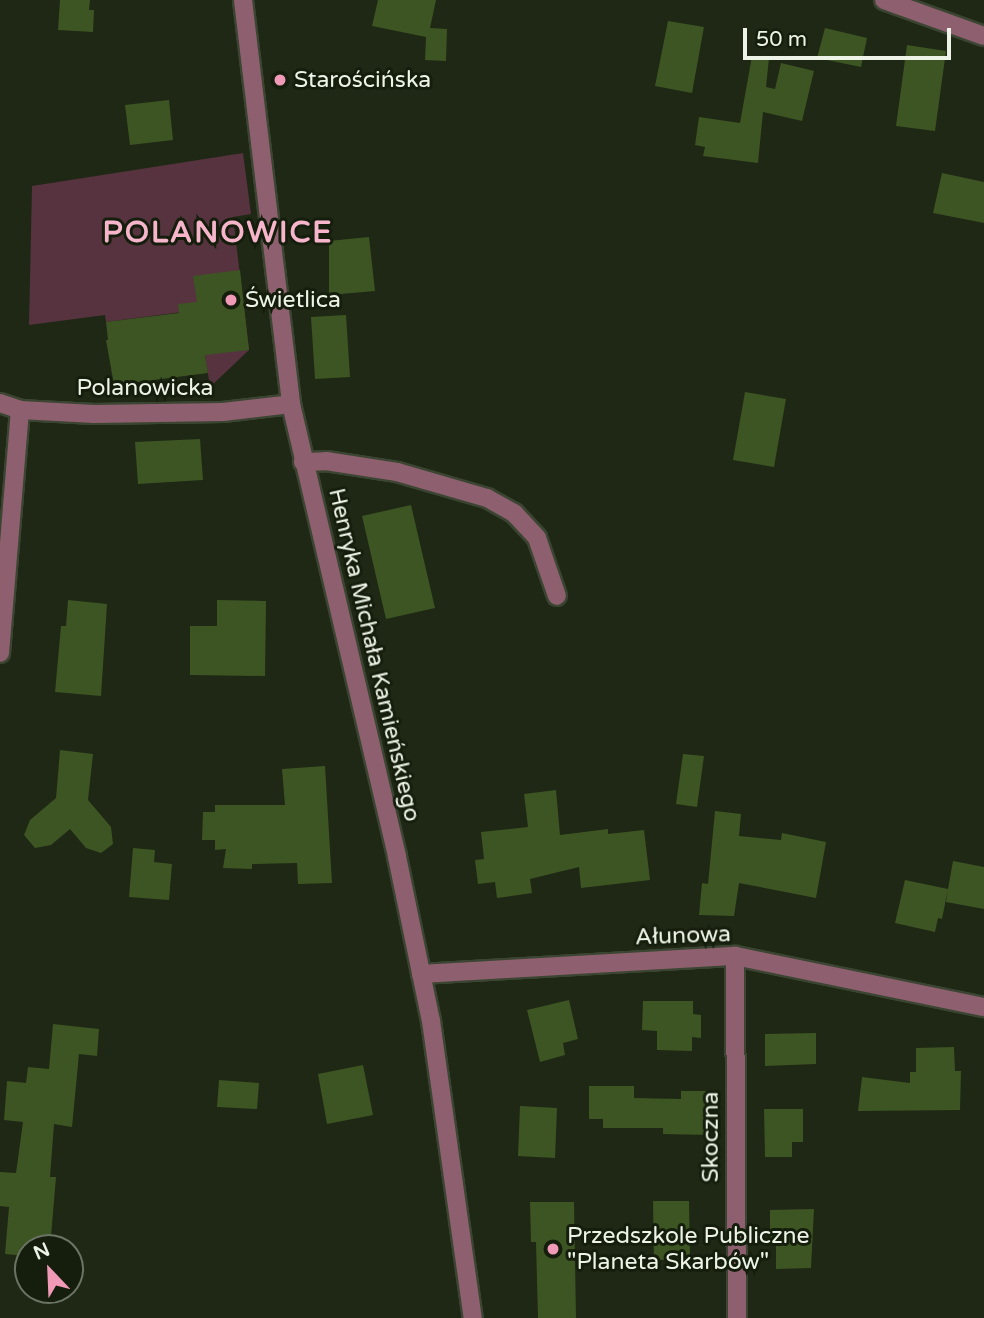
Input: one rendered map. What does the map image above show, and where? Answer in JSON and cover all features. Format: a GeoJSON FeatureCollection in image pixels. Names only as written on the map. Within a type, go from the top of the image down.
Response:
{"type":"FeatureCollection","features":[{"type":"Feature","properties":{"kind":"street","name":"Henryka Michała Kamieńskiego"},"geometry":{"type":"LineString","coordinates":[[243,0],[291,404],[421,974],[440,1078],[473,1318]]}},
{"type":"Feature","properties":{"kind":"street"},"geometry":{"type":"LineString","coordinates":[[884,0],[984,36]]}},
{"type":"Feature","properties":{"kind":"street","name":"Polanowicka"},"geometry":{"type":"LineString","coordinates":[[0,403],[20,410],[94,414],[223,412],[291,404]]}},
{"type":"Feature","properties":{"kind":"street"},"geometry":{"type":"LineString","coordinates":[[0,653],[20,410]]}},
{"type":"Feature","properties":{"kind":"street"},"geometry":{"type":"LineString","coordinates":[[303,462],[326,461],[397,472],[487,498],[514,513],[537,538],[557,596]]}},
{"type":"Feature","properties":{"kind":"street","name":"Ałunowa"},"geometry":{"type":"LineString","coordinates":[[421,974],[735,957],[984,1007]]}},
{"type":"Feature","properties":{"kind":"street","name":"Skoczna"},"geometry":{"type":"LineString","coordinates":[[735,957],[737,1318]]}},
{"type":"Feature","properties":{"kind":"shaded area"},"geometry":{"type":"Polygon","coordinates":[[[243,153],[251,214],[233,217],[249,350],[210,387],[198,310],[106,322],[105,315],[29,325],[32,186],[243,153]]]}},
{"type":"Feature","properties":{"kind":"building"},"geometry":{"type":"Polygon","coordinates":[[[60,0],[90,0],[89,10],[94,10],[93,32],[58,30],[60,0]]]}},
{"type":"Feature","properties":{"kind":"building"},"geometry":{"type":"Polygon","coordinates":[[[378,0],[436,0],[430,28],[447,29],[446,61],[425,60],[426,37],[372,26],[378,0]]]}},
{"type":"Feature","properties":{"kind":"building"},"geometry":{"type":"Polygon","coordinates":[[[668,21],[704,27],[692,93],[655,86],[668,21]]]}},
{"type":"Feature","properties":{"kind":"building"},"geometry":{"type":"Polygon","coordinates":[[[825,28],[867,38],[861,67],[817,58],[825,28]]]}},
{"type":"Feature","properties":{"kind":"building"},"geometry":{"type":"Polygon","coordinates":[[[907,45],[946,51],[935,131],[896,126],[907,45]]]}},
{"type":"Feature","properties":{"kind":"building"},"geometry":{"type":"Polygon","coordinates":[[[752,56],[769,58],[766,87],[775,89],[781,63],[814,71],[802,121],[763,112],[758,163],[703,156],[705,147],[695,145],[699,117],[740,123],[752,56]]]}},
{"type":"Feature","properties":{"kind":"building"},"geometry":{"type":"Polygon","coordinates":[[[169,100],[173,140],[130,145],[125,105],[169,100]]]}},
{"type":"Feature","properties":{"kind":"building"},"geometry":{"type":"Polygon","coordinates":[[[942,173],[984,182],[984,223],[933,213],[942,173]]]}},
{"type":"Feature","properties":{"kind":"building"},"geometry":{"type":"Polygon","coordinates":[[[369,237],[375,291],[329,295],[329,241],[369,237]]]}},
{"type":"Feature","properties":{"kind":"building"},"geometry":{"type":"Polygon","coordinates":[[[240,270],[249,350],[205,355],[208,373],[114,385],[106,340],[106,322],[179,313],[178,304],[197,302],[193,276],[240,270]]]}},
{"type":"Feature","properties":{"kind":"building"},"geometry":{"type":"Polygon","coordinates":[[[346,315],[350,377],[315,379],[311,317],[346,315]]]}},
{"type":"Feature","properties":{"kind":"building"},"geometry":{"type":"Polygon","coordinates":[[[745,392],[786,399],[774,467],[733,460],[745,392]]]}},
{"type":"Feature","properties":{"kind":"building"},"geometry":{"type":"Polygon","coordinates":[[[200,439],[203,480],[138,484],[135,442],[200,439]]]}},
{"type":"Feature","properties":{"kind":"building"},"geometry":{"type":"Polygon","coordinates":[[[411,505],[435,608],[386,619],[362,516],[411,505]]]}},
{"type":"Feature","properties":{"kind":"building"},"geometry":{"type":"Polygon","coordinates":[[[68,600],[107,604],[101,696],[55,692],[61,626],[66,626],[68,600]]]}},
{"type":"Feature","properties":{"kind":"building"},"geometry":{"type":"Polygon","coordinates":[[[217,600],[266,601],[265,676],[190,675],[190,626],[217,626],[217,600]]]}},
{"type":"Feature","properties":{"kind":"building"},"geometry":{"type":"Polygon","coordinates":[[[60,750],[93,754],[88,800],[111,827],[113,844],[101,853],[86,848],[70,829],[51,845],[35,848],[24,835],[30,820],[56,798],[60,750]]]}},
{"type":"Feature","properties":{"kind":"building"},"geometry":{"type":"Polygon","coordinates":[[[683,754],[704,756],[697,807],[676,804],[683,754]]]}},
{"type":"Feature","properties":{"kind":"building"},"geometry":{"type":"Polygon","coordinates":[[[325,766],[332,883],[298,884],[297,863],[252,864],[252,869],[223,868],[226,849],[215,850],[215,840],[202,840],[203,812],[215,812],[215,805],[285,805],[282,769],[325,766]]]}},
{"type":"Feature","properties":{"kind":"building"},"geometry":{"type":"Polygon","coordinates":[[[556,790],[560,835],[608,829],[608,834],[644,830],[650,880],[581,888],[579,867],[530,879],[532,893],[497,898],[495,882],[478,884],[475,860],[484,859],[481,832],[528,827],[524,794],[556,790]]]}},
{"type":"Feature","properties":{"kind":"building"},"geometry":{"type":"Polygon","coordinates":[[[715,811],[741,814],[739,836],[781,840],[782,833],[826,842],[816,898],[739,883],[734,916],[699,915],[702,883],[708,884],[715,811]]]}},
{"type":"Feature","properties":{"kind":"building"},"geometry":{"type":"Polygon","coordinates":[[[133,848],[155,850],[154,862],[172,864],[169,900],[129,897],[133,848]]]}},
{"type":"Feature","properties":{"kind":"building"},"geometry":{"type":"Polygon","coordinates":[[[953,861],[984,867],[984,909],[946,902],[953,861]]]}},
{"type":"Feature","properties":{"kind":"building"},"geometry":{"type":"Polygon","coordinates":[[[905,880],[948,889],[942,919],[938,918],[935,932],[895,923],[905,880]]]}},
{"type":"Feature","properties":{"kind":"building"},"geometry":{"type":"Polygon","coordinates":[[[569,1000],[578,1039],[563,1043],[565,1055],[540,1062],[527,1010],[569,1000]]]}},
{"type":"Feature","properties":{"kind":"building"},"geometry":{"type":"Polygon","coordinates":[[[643,1001],[693,1001],[693,1014],[701,1015],[701,1038],[692,1037],[692,1051],[657,1050],[657,1031],[642,1030],[643,1001]]]}},
{"type":"Feature","properties":{"kind":"building"},"geometry":{"type":"Polygon","coordinates":[[[53,1024],[99,1029],[97,1056],[79,1054],[72,1127],[54,1124],[50,1177],[56,1177],[51,1234],[14,1234],[14,1255],[5,1254],[9,1207],[0,1206],[0,1172],[16,1173],[23,1122],[4,1120],[7,1081],[26,1083],[28,1067],[49,1069],[53,1024]]]}},
{"type":"Feature","properties":{"kind":"building"},"geometry":{"type":"Polygon","coordinates":[[[816,1033],[816,1064],[765,1066],[765,1034],[816,1033]]]}},
{"type":"Feature","properties":{"kind":"building"},"geometry":{"type":"Polygon","coordinates":[[[954,1047],[955,1071],[961,1071],[960,1110],[858,1111],[862,1077],[910,1083],[910,1072],[916,1072],[916,1048],[954,1047]]]}},
{"type":"Feature","properties":{"kind":"building"},"geometry":{"type":"Polygon","coordinates":[[[363,1065],[373,1115],[327,1124],[318,1074],[363,1065]]]}},
{"type":"Feature","properties":{"kind":"building"},"geometry":{"type":"Polygon","coordinates":[[[219,1080],[259,1083],[257,1109],[217,1107],[219,1080]]]}},
{"type":"Feature","properties":{"kind":"building"},"geometry":{"type":"Polygon","coordinates":[[[589,1086],[634,1086],[634,1098],[681,1099],[681,1091],[706,1091],[706,1099],[711,1099],[710,1135],[663,1134],[663,1128],[603,1128],[603,1119],[589,1119],[589,1086]]]}},
{"type":"Feature","properties":{"kind":"building"},"geometry":{"type":"Polygon","coordinates":[[[520,1106],[557,1108],[555,1158],[518,1156],[520,1106]]]}},
{"type":"Feature","properties":{"kind":"building"},"geometry":{"type":"Polygon","coordinates":[[[764,1109],[803,1109],[803,1142],[792,1142],[792,1157],[765,1157],[764,1109]]]}},
{"type":"Feature","properties":{"kind":"building"},"geometry":{"type":"Polygon","coordinates":[[[653,1201],[689,1201],[690,1259],[654,1260],[653,1201]]]}},
{"type":"Feature","properties":{"kind":"building"},"geometry":{"type":"Polygon","coordinates":[[[530,1202],[574,1202],[576,1318],[538,1318],[536,1242],[531,1242],[530,1202]]]}},
{"type":"Feature","properties":{"kind":"building"},"geometry":{"type":"Polygon","coordinates":[[[814,1209],[811,1268],[776,1269],[776,1239],[770,1239],[770,1210],[814,1209]]]}},
{"type":"Feature","properties":{"kind":"place","name":"Starościńska"},"geometry":{"type":"Point","coordinates":[280,80]}},
{"type":"Feature","properties":{"kind":"place","name":"Świetlica"},"geometry":{"type":"Point","coordinates":[231,300]}},
{"type":"Feature","properties":{"kind":"place","name":"Przedszkole Publiczne \"Planeta Skarbów\""},"geometry":{"type":"Point","coordinates":[553,1249]}},
{"type":"Feature","properties":{"kind":"district","name":"POLANOWICE"},"geometry":{"type":"Point","coordinates":[218,233]}}]}
